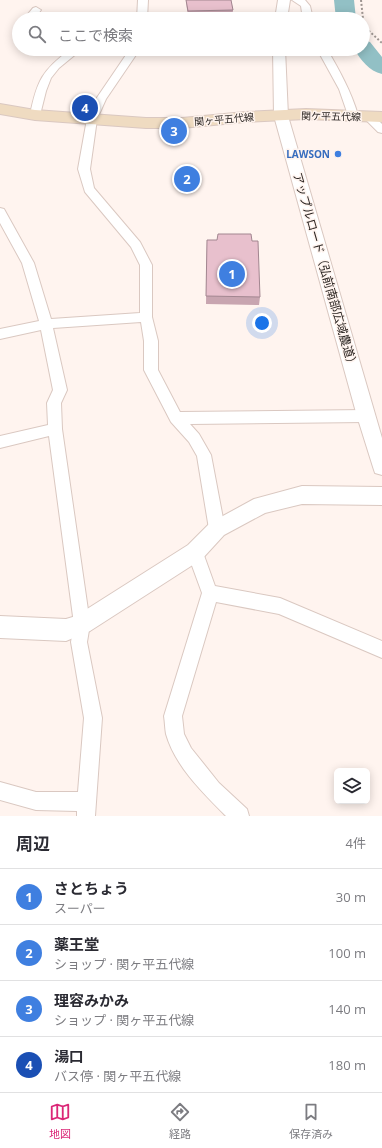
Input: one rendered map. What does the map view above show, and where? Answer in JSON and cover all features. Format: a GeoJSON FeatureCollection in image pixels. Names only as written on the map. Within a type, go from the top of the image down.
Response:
{"type":"FeatureCollection","features":[{"type":"Feature","properties":{"kind":"main road","name":"関ヶ平五代線"},"geometry":{"type":"LineString","coordinates":[[0,109],[36,115],[161,124],[281,116]]}},
{"type":"Feature","properties":{"kind":"main road","name":"関ケ平五代線"},"geometry":{"type":"LineString","coordinates":[[281,116],[306,114],[375,117]]}},
{"type":"Feature","properties":{"kind":"street"},"geometry":{"type":"LineString","coordinates":[[142,12],[143,0]]}},
{"type":"Feature","properties":{"kind":"street"},"geometry":{"type":"LineString","coordinates":[[282,12],[284,0]]}},
{"type":"Feature","properties":{"kind":"street"},"geometry":{"type":"LineString","coordinates":[[297,0],[300,0],[305,6],[306,12]]}},
{"type":"Feature","properties":{"kind":"street"},"geometry":{"type":"LineString","coordinates":[[36,115],[39,97],[46,77],[68,56]]}},
{"type":"Feature","properties":{"kind":"street"},"geometry":{"type":"LineString","coordinates":[[130,56],[101,99],[92,119],[84,169],[89,189],[136,244],[146,265],[146,317],[151,341],[151,370],[176,418],[194,438],[204,455],[217,529]]}},
{"type":"Feature","properties":{"kind":"street","name":"アップルロード（弘前南部広域農道）"},"geometry":{"type":"LineString","coordinates":[[279,56],[281,116],[366,416],[382,466]]}},
{"type":"Feature","properties":{"kind":"street"},"geometry":{"type":"LineString","coordinates":[[326,56],[341,83],[350,103],[353,116]]}},
{"type":"Feature","properties":{"kind":"street"},"geometry":{"type":"LineString","coordinates":[[375,117],[382,130]]}},
{"type":"Feature","properties":{"kind":"street"},"geometry":{"type":"LineString","coordinates":[[0,212],[28,263],[46,324],[60,390],[54,403],[55,429],[82,624],[79,642],[94,718],[87,809],[36,801],[0,791]]}},
{"type":"Feature","properties":{"kind":"street"},"geometry":{"type":"LineString","coordinates":[[0,334],[46,324],[146,317]]}},
{"type":"Feature","properties":{"kind":"street"},"geometry":{"type":"LineString","coordinates":[[176,418],[366,416]]}},
{"type":"Feature","properties":{"kind":"street"},"geometry":{"type":"LineString","coordinates":[[0,442],[55,429]]}},
{"type":"Feature","properties":{"kind":"street"},"geometry":{"type":"LineString","coordinates":[[0,627],[66,630],[82,624],[195,552],[217,529],[261,505],[302,495],[382,496]]}},
{"type":"Feature","properties":{"kind":"street"},"geometry":{"type":"LineString","coordinates":[[195,552],[210,593],[173,716],[175,735],[188,759],[228,806],[240,816]]}},
{"type":"Feature","properties":{"kind":"street"},"geometry":{"type":"LineString","coordinates":[[210,593],[234,596],[280,606],[382,650]]}},
{"type":"Feature","properties":{"kind":"path"},"geometry":{"type":"LineString","coordinates":[[361,0],[362,12]]}},
{"type":"Feature","properties":{"kind":"path"},"geometry":{"type":"LineString","coordinates":[[370,32],[382,43]]}},
{"type":"Feature","properties":{"kind":"building"},"geometry":{"type":"Polygon","coordinates":[[[186,0],[231,0],[233,10],[188,11],[186,0]]]}},
{"type":"Feature","properties":{"kind":"building"},"geometry":{"type":"Polygon","coordinates":[[[218,234],[251,234],[252,241],[258,241],[260,297],[206,296],[207,240],[217,240],[218,234]]]}},
{"type":"Feature","properties":{"kind":"waterway"},"geometry":{"type":"LineString","coordinates":[[344,0],[345,12]]}},
{"type":"Feature","properties":{"kind":"waterway"},"geometry":{"type":"LineString","coordinates":[[369,56],[382,68]]}},
{"type":"Feature","properties":{"kind":"place","name":"湯口"},"geometry":{"type":"Point","coordinates":[85,108]}},
{"type":"Feature","properties":{"kind":"place","name":"理容みかみ"},"geometry":{"type":"Point","coordinates":[174,131]}},
{"type":"Feature","properties":{"kind":"place","name":"LAWSON"},"geometry":{"type":"Point","coordinates":[338,154]}},
{"type":"Feature","properties":{"kind":"place","name":"薬王堂"},"geometry":{"type":"Point","coordinates":[187,179]}},
{"type":"Feature","properties":{"kind":"place","name":"さとちょう"},"geometry":{"type":"Point","coordinates":[232,274]}}]}
